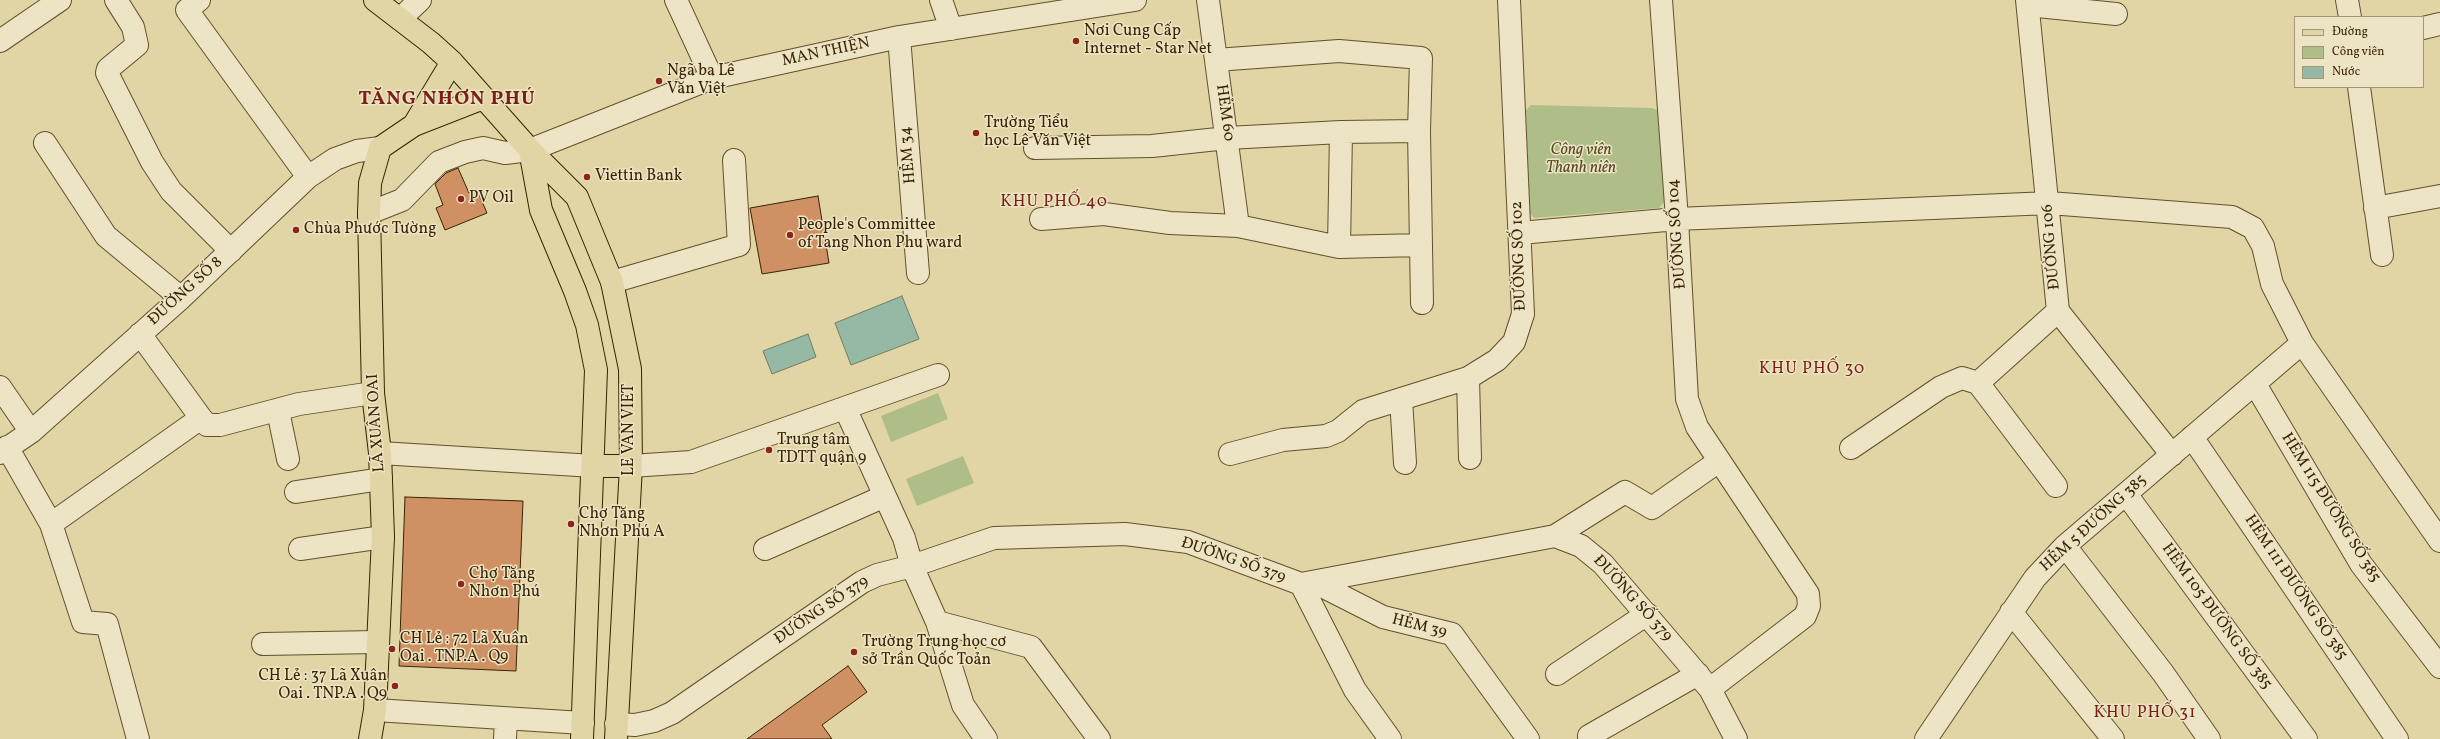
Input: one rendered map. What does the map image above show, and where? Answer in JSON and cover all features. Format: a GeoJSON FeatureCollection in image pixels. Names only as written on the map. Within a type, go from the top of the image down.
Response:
{"type":"FeatureCollection","features":[{"type":"Feature","properties":{"kind":"main road","name":"LE VAN VIET"},"geometry":{"type":"LineString","coordinates":[[375,0],[432,43],[452,62],[530,150],[577,197],[612,282],[630,369],[631,466],[616,732]]}},
{"type":"Feature","properties":{"kind":"main road"},"geometry":{"type":"LineString","coordinates":[[414,125],[452,62]]}},
{"type":"Feature","properties":{"kind":"main road"},"geometry":{"type":"LineString","coordinates":[[380,148],[414,125],[483,98]]}},
{"type":"Feature","properties":{"kind":"main road","name":"LÃ XUÂN OAI"},"geometry":{"type":"LineString","coordinates":[[370,739],[375,710],[383,537],[380,453],[373,393],[369,213],[370,183],[380,148]]}},
{"type":"Feature","properties":{"kind":"main road"},"geometry":{"type":"LineString","coordinates":[[530,150],[541,210],[575,291],[587,325],[596,370],[594,466],[582,731],[616,732]]}},
{"type":"Feature","properties":{"kind":"main road"},"geometry":{"type":"LineString","coordinates":[[594,466],[631,466]]}},
{"type":"Feature","properties":{"kind":"street"},"geometry":{"type":"LineString","coordinates":[[0,41],[60,0]]}},
{"type":"Feature","properties":{"kind":"street"},"geometry":{"type":"LineString","coordinates":[[116,0],[133,27],[137,45],[108,69],[107,73],[152,162],[171,191],[231,251]]}},
{"type":"Feature","properties":{"kind":"street"},"geometry":{"type":"LineString","coordinates":[[400,19],[420,0]]}},
{"type":"Feature","properties":{"kind":"street"},"geometry":{"type":"LineString","coordinates":[[676,0],[712,78]]}},
{"type":"Feature","properties":{"kind":"street"},"geometry":{"type":"LineString","coordinates":[[941,0],[952,29]]}},
{"type":"Feature","properties":{"kind":"street","name":"MAN THIỆN"},"geometry":{"type":"LineString","coordinates":[[369,213],[402,200],[439,162],[459,154],[484,148],[505,153],[530,150],[712,78],[899,37],[1135,0]]}},
{"type":"Feature","properties":{"kind":"street","name":"HẺM 60"},"geometry":{"type":"LineString","coordinates":[[1208,0],[1228,138],[1238,226]]}},
{"type":"Feature","properties":{"kind":"street","name":"ĐƯỜNG SỐ 102"},"geometry":{"type":"LineString","coordinates":[[1230,454],[1283,440],[1326,436],[1338,431],[1363,411],[1468,378],[1497,360],[1514,342],[1523,314],[1510,0]]}},
{"type":"Feature","properties":{"kind":"street","name":"ĐƯỜNG SỐ 104"},"geometry":{"type":"LineString","coordinates":[[1661,0],[1677,219],[1687,399],[1697,427],[1719,461]]}},
{"type":"Feature","properties":{"kind":"street"},"geometry":{"type":"LineString","coordinates":[[2348,0],[2350,16]]}},
{"type":"Feature","properties":{"kind":"street"},"geometry":{"type":"LineString","coordinates":[[2028,2],[2116,14]]}},
{"type":"Feature","properties":{"kind":"street","name":"ĐƯỜNG 106"},"geometry":{"type":"LineString","coordinates":[[2028,2],[2049,203],[2058,312],[2172,455]]}},
{"type":"Feature","properties":{"kind":"street"},"geometry":{"type":"LineString","coordinates":[[193,5],[308,177]]}},
{"type":"Feature","properties":{"kind":"street"},"geometry":{"type":"LineString","coordinates":[[2424,28],[2440,24]]}},
{"type":"Feature","properties":{"kind":"street","name":"HẺM 34"},"geometry":{"type":"LineString","coordinates":[[899,37],[918,273]]}},
{"type":"Feature","properties":{"kind":"street"},"geometry":{"type":"LineString","coordinates":[[1216,60],[1339,51],[1421,58],[1419,131],[1422,303]]}},
{"type":"Feature","properties":{"kind":"street"},"geometry":{"type":"LineString","coordinates":[[2359,88],[2382,255]]}},
{"type":"Feature","properties":{"kind":"street"},"geometry":{"type":"LineString","coordinates":[[1035,148],[1152,146],[1228,138],[1341,132],[1419,131]]}},
{"type":"Feature","properties":{"kind":"street"},"geometry":{"type":"LineString","coordinates":[[1339,247],[1341,132]]}},
{"type":"Feature","properties":{"kind":"street"},"geometry":{"type":"LineString","coordinates":[[45,143],[106,236],[181,298]]}},
{"type":"Feature","properties":{"kind":"street","name":"ĐƯỜNG SỐ 8"},"geometry":{"type":"LineString","coordinates":[[4,450],[31,432],[181,298],[308,177],[335,159],[357,151],[380,148]]}},
{"type":"Feature","properties":{"kind":"street"},"geometry":{"type":"LineString","coordinates":[[612,282],[739,245],[734,160]]}},
{"type":"Feature","properties":{"kind":"street"},"geometry":{"type":"LineString","coordinates":[[2375,208],[2440,196]]}},
{"type":"Feature","properties":{"kind":"street"},"geometry":{"type":"LineString","coordinates":[[1520,233],[1677,219],[2049,203],[2232,217],[2253,228],[2263,246],[2272,284],[2302,343],[2440,541]]}},
{"type":"Feature","properties":{"kind":"street"},"geometry":{"type":"LineString","coordinates":[[1041,219],[1104,214],[1170,223],[1238,226],[1339,247],[1421,245]]}},
{"type":"Feature","properties":{"kind":"street"},"geometry":{"type":"LineString","coordinates":[[1978,383],[2058,312]]}},
{"type":"Feature","properties":{"kind":"street"},"geometry":{"type":"LineString","coordinates":[[140,334],[207,425],[220,425],[278,411],[299,404],[373,393]]}},
{"type":"Feature","properties":{"kind":"street","name":"HẺM 5 ĐƯỜNG 385"},"geometry":{"type":"LineString","coordinates":[[1926,739],[2035,578],[2065,546],[2302,343]]}},
{"type":"Feature","properties":{"kind":"street"},"geometry":{"type":"LineString","coordinates":[[631,466],[692,462],[938,375]]}},
{"type":"Feature","properties":{"kind":"street"},"geometry":{"type":"LineString","coordinates":[[1468,378],[1470,458]]}},
{"type":"Feature","properties":{"kind":"street"},"geometry":{"type":"LineString","coordinates":[[1851,448],[1941,387],[1962,378],[1978,383],[2056,486]]}},
{"type":"Feature","properties":{"kind":"street","name":"HẺM 115 ĐƯỜNG SỐ 385"},"geometry":{"type":"LineString","coordinates":[[2255,384],[2361,564],[2440,667]]}},
{"type":"Feature","properties":{"kind":"street"},"geometry":{"type":"LineString","coordinates":[[0,387],[31,432]]}},
{"type":"Feature","properties":{"kind":"street"},"geometry":{"type":"LineString","coordinates":[[1401,399],[1405,463]]}},
{"type":"Feature","properties":{"kind":"street"},"geometry":{"type":"LineString","coordinates":[[844,408],[904,538],[912,566],[938,622],[963,705],[986,739]]}},
{"type":"Feature","properties":{"kind":"street"},"geometry":{"type":"LineString","coordinates":[[278,411],[288,459]]}},
{"type":"Feature","properties":{"kind":"street"},"geometry":{"type":"LineString","coordinates":[[51,524],[201,418]]}},
{"type":"Feature","properties":{"kind":"street","name":"HẺM 111 ĐƯỜNG SỐ 385"},"geometry":{"type":"LineString","coordinates":[[2192,438],[2397,739]]}},
{"type":"Feature","properties":{"kind":"street"},"geometry":{"type":"LineString","coordinates":[[4,450],[51,524],[83,622],[107,624],[138,739]]}},
{"type":"Feature","properties":{"kind":"street"},"geometry":{"type":"LineString","coordinates":[[380,453],[594,466]]}},
{"type":"Feature","properties":{"kind":"street"},"geometry":{"type":"LineString","coordinates":[[1390,739],[1355,690],[1307,583],[1555,536],[1625,492],[1652,508],[1719,461],[1808,594],[1809,606],[1805,616],[1704,682],[1589,736],[1590,739]]}},
{"type":"Feature","properties":{"kind":"street"},"geometry":{"type":"LineString","coordinates":[[296,492],[381,479]]}},
{"type":"Feature","properties":{"kind":"street","name":"HẺM 105 ĐƯỜNG SỐ 385"},"geometry":{"type":"LineString","coordinates":[[2126,494],[2306,739]]}},
{"type":"Feature","properties":{"kind":"street"},"geometry":{"type":"LineString","coordinates":[[765,549],[885,496]]}},
{"type":"Feature","properties":{"kind":"street","name":"ĐƯỜNG SỐ 379"},"geometry":{"type":"LineString","coordinates":[[616,732],[635,725],[654,721],[672,713],[862,582],[877,575],[912,566],[994,538],[1125,534],[1188,542],[1307,583]]}},
{"type":"Feature","properties":{"kind":"street","name":"ĐƯỜNG SỐ 379"},"geometry":{"type":"LineString","coordinates":[[1555,536],[1582,546],[1603,564],[1704,682],[1736,739]]}},
{"type":"Feature","properties":{"kind":"street"},"geometry":{"type":"LineString","coordinates":[[300,549],[383,537]]}},
{"type":"Feature","properties":{"kind":"street"},"geometry":{"type":"LineString","coordinates":[[2065,546],[2163,673],[2209,739]]}},
{"type":"Feature","properties":{"kind":"street","name":"HẺM 39"},"geometry":{"type":"LineString","coordinates":[[1307,583],[1383,617],[1452,634],[1528,739]]}},
{"type":"Feature","properties":{"kind":"street"},"geometry":{"type":"LineString","coordinates":[[2011,612],[2113,739]]}},
{"type":"Feature","properties":{"kind":"street"},"geometry":{"type":"LineString","coordinates":[[1557,674],[1646,614]]}},
{"type":"Feature","properties":{"kind":"street"},"geometry":{"type":"LineString","coordinates":[[938,622],[1031,648],[1099,739]]}},
{"type":"Feature","properties":{"kind":"street"},"geometry":{"type":"LineString","coordinates":[[263,644],[377,642]]}},
{"type":"Feature","properties":{"kind":"street"},"geometry":{"type":"LineString","coordinates":[[375,710],[506,729],[582,731]]}},
{"type":"Feature","properties":{"kind":"green space","name":"Công viên Thanh niên"},"geometry":{"type":"Polygon","coordinates":[[[1531,105],[1652,108],[1660,111],[1667,199],[1659,208],[1534,218],[1529,212],[1526,110],[1531,105]]]}},
{"type":"Feature","properties":{"kind":"green space"},"geometry":{"type":"Polygon","coordinates":[[[938,393],[948,419],[891,442],[881,416],[938,393]]]}},
{"type":"Feature","properties":{"kind":"green space"},"geometry":{"type":"Polygon","coordinates":[[[963,456],[974,483],[917,506],[906,479],[963,456]]]}},
{"type":"Feature","properties":{"kind":"water"},"geometry":{"type":"Polygon","coordinates":[[[902,296],[919,339],[851,365],[835,323],[902,296]]]}},
{"type":"Feature","properties":{"kind":"water"},"geometry":{"type":"Polygon","coordinates":[[[808,334],[816,357],[772,374],[763,351],[808,334]]]}},
{"type":"Feature","properties":{"kind":"building","name":"PV Oil"},"geometry":{"type":"Polygon","coordinates":[[[458,168],[469,193],[477,190],[487,213],[445,230],[436,208],[443,205],[435,184],[446,173],[458,168]]]}},
{"type":"Feature","properties":{"kind":"building","name":"People's Committee of Tang Nhon Phu ward"},"geometry":{"type":"Polygon","coordinates":[[[818,196],[829,263],[762,274],[750,208],[818,196]]]}},
{"type":"Feature","properties":{"kind":"building","name":"Chợ Tăng Nhơn Phú"},"geometry":{"type":"Polygon","coordinates":[[[405,497],[523,501],[516,671],[399,666],[405,497]]]}},
{"type":"Feature","properties":{"kind":"building"},"geometry":{"type":"Polygon","coordinates":[[[848,666],[867,692],[822,725],[832,739],[747,739],[848,666]]]}},
{"type":"Feature","properties":{"kind":"place","name":"Nơi Cung Cấp Internet - Star Net"},"geometry":{"type":"Point","coordinates":[1076,41]}},
{"type":"Feature","properties":{"kind":"place","name":"Ngã ba Lê Văn Việt"},"geometry":{"type":"Point","coordinates":[659,81]}},
{"type":"Feature","properties":{"kind":"place","name":"Trường Tiểu học Lê Văn Việt"},"geometry":{"type":"Point","coordinates":[976,133]}},
{"type":"Feature","properties":{"kind":"place","name":"Viettin Bank"},"geometry":{"type":"Point","coordinates":[587,177]}},
{"type":"Feature","properties":{"kind":"place","name":"PV Oil"},"geometry":{"type":"Point","coordinates":[461,199]}},
{"type":"Feature","properties":{"kind":"place","name":"Chùa Phước Tường"},"geometry":{"type":"Point","coordinates":[296,230]}},
{"type":"Feature","properties":{"kind":"place","name":"People's Committee of Tang Nhon Phu ward"},"geometry":{"type":"Point","coordinates":[790,235]}},
{"type":"Feature","properties":{"kind":"place","name":"Trung tâm TDTT quận 9"},"geometry":{"type":"Point","coordinates":[769,450]}},
{"type":"Feature","properties":{"kind":"place","name":"Chợ Tăng Nhơn Phú A"},"geometry":{"type":"Point","coordinates":[571,524]}},
{"type":"Feature","properties":{"kind":"place","name":"Chợ Tăng Nhơn Phú"},"geometry":{"type":"Point","coordinates":[461,584]}},
{"type":"Feature","properties":{"kind":"place","name":"CH Lẻ : 72 Lã Xuân Oai . TNP.A . Q9"},"geometry":{"type":"Point","coordinates":[392,649]}},
{"type":"Feature","properties":{"kind":"place","name":"Trường Trung học cơ sở Trần Quốc Toản"},"geometry":{"type":"Point","coordinates":[854,652]}},
{"type":"Feature","properties":{"kind":"place","name":"CH Lẻ : 37 Lã Xuân Oai . TNP.A . Q9"},"geometry":{"type":"Point","coordinates":[395,686]}},
{"type":"Feature","properties":{"kind":"district","name":"TĂNG NHƠN PHÚ"},"geometry":{"type":"Point","coordinates":[447,100]}},
{"type":"Feature","properties":{"kind":"district","name":"KHU PHỐ 40"},"geometry":{"type":"Point","coordinates":[1054,203]}},
{"type":"Feature","properties":{"kind":"district","name":"KHU PHỐ 30"},"geometry":{"type":"Point","coordinates":[1812,370]}},
{"type":"Feature","properties":{"kind":"district","name":"KHU PHỐ 31"},"geometry":{"type":"Point","coordinates":[2145,714]}}]}
